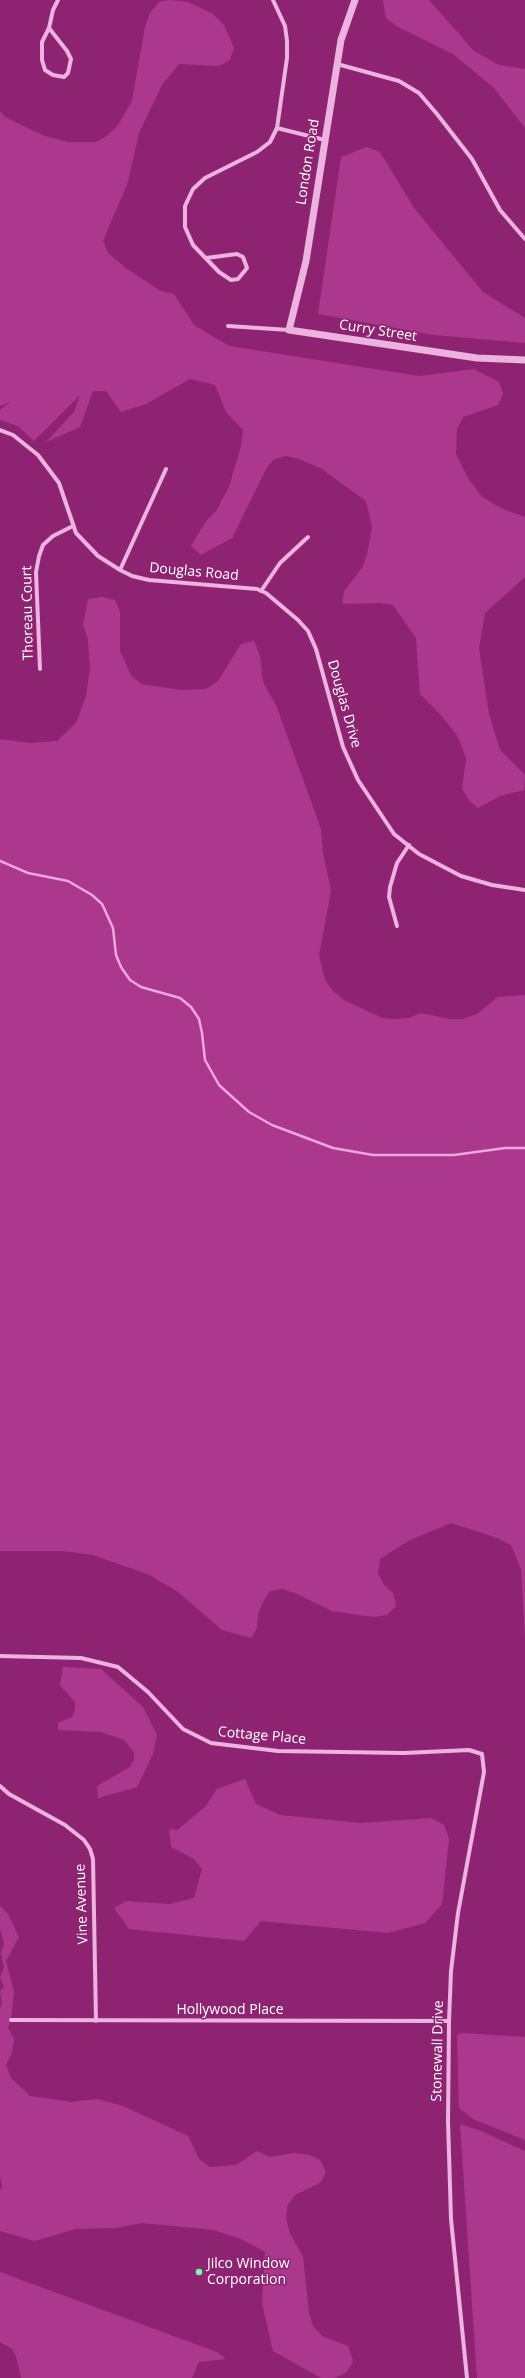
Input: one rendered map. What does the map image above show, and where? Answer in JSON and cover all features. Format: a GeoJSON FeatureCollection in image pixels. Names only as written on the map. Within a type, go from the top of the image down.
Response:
{"type":"FeatureCollection","features":[{"type":"Feature","properties":{"kind":"street"},"geometry":{"type":"LineString","coordinates":[[49,28],[67,51],[70,59],[68,73],[64,77],[53,75],[45,70],[42,60],[42,42],[49,28],[53,10],[58,0]]}},
{"type":"Feature","properties":{"kind":"street"},"geometry":{"type":"LineString","coordinates":[[206,258],[237,254],[243,257],[247,268],[238,279],[231,280],[219,272],[193,245],[185,227],[186,206],[193,189],[205,178],[257,152],[270,142],[277,128],[287,58],[287,41],[282,20],[273,0]]}},
{"type":"Feature","properties":{"kind":"street","name":"London Road"},"geometry":{"type":"LineString","coordinates":[[289,330],[306,261],[341,40],[355,0]]}},
{"type":"Feature","properties":{"kind":"street"},"geometry":{"type":"LineString","coordinates":[[337,64],[369,71],[399,81],[419,93],[438,114],[472,159],[500,210],[525,239]]}},
{"type":"Feature","properties":{"kind":"street"},"geometry":{"type":"LineString","coordinates":[[277,128],[324,140]]}},
{"type":"Feature","properties":{"kind":"street","name":"Curry Street"},"geometry":{"type":"LineString","coordinates":[[228,326],[289,330],[469,357],[525,360]]}},
{"type":"Feature","properties":{"kind":"street"},"geometry":{"type":"LineString","coordinates":[[0,430],[27,445],[48,467],[66,499],[73,526]]}},
{"type":"Feature","properties":{"kind":"street"},"geometry":{"type":"LineString","coordinates":[[120,570],[166,469]]}},
{"type":"Feature","properties":{"kind":"street","name":"Douglas Road"},"geometry":{"type":"LineString","coordinates":[[73,526],[76,533],[98,556],[132,576],[172,584],[217,584],[261,591]]}},
{"type":"Feature","properties":{"kind":"street","name":"Thoreau Court"},"geometry":{"type":"LineString","coordinates":[[40,669],[36,572],[39,556],[44,545],[53,536],[73,526]]}},
{"type":"Feature","properties":{"kind":"street"},"geometry":{"type":"LineString","coordinates":[[261,591],[280,563],[308,537]]}},
{"type":"Feature","properties":{"kind":"street","name":"Douglas Drive"},"geometry":{"type":"LineString","coordinates":[[261,591],[298,620],[308,631],[324,672],[343,747],[358,780],[394,834],[419,854],[461,876],[492,885],[525,890]]}},
{"type":"Feature","properties":{"kind":"street"},"geometry":{"type":"LineString","coordinates":[[397,926],[389,897],[390,887],[397,863],[409,845]]}},
{"type":"Feature","properties":{"kind":"street","name":"Cottage Place"},"geometry":{"type":"LineString","coordinates":[[0,1656],[81,1658],[118,1667],[148,1692],[183,1729],[211,1743],[278,1751],[404,1753],[456,1750]]}},
{"type":"Feature","properties":{"kind":"street","name":"Stonewall Drive"},"geometry":{"type":"LineString","coordinates":[[456,1750],[469,1750],[482,1754],[484,1772],[458,1913],[451,1971],[449,2021],[448,2121],[451,2219],[467,2378]]}},
{"type":"Feature","properties":{"kind":"street","name":"Vine Avenue"},"geometry":{"type":"LineString","coordinates":[[0,1786],[9,1794],[66,1825],[84,1840],[90,1849],[93,1859],[96,2021]]}},
{"type":"Feature","properties":{"kind":"street","name":"Hollywood Place"},"geometry":{"type":"LineString","coordinates":[[11,2020],[449,2021]]}},
{"type":"Feature","properties":{"kind":"shaded area"},"geometry":{"type":"Polygon","coordinates":[[[169,0],[188,2],[213,14],[224,25],[234,48],[230,60],[219,66],[179,64],[162,85],[139,133],[128,182],[103,241],[108,253],[127,269],[161,291],[174,294],[194,325],[229,346],[419,376],[474,369],[499,382],[503,394],[498,405],[463,417],[457,429],[456,454],[468,478],[482,497],[505,510],[525,517],[525,577],[485,613],[479,648],[489,714],[500,750],[525,775],[524,790],[500,796],[478,808],[469,800],[462,789],[466,759],[462,746],[456,734],[439,713],[420,694],[416,638],[393,605],[380,603],[342,604],[344,591],[362,568],[367,555],[372,527],[366,501],[322,469],[299,459],[286,456],[273,460],[266,469],[232,538],[201,555],[191,546],[206,521],[216,511],[229,487],[241,446],[243,430],[226,412],[215,385],[190,379],[146,404],[121,412],[106,391],[93,391],[80,427],[46,442],[74,412],[80,395],[34,441],[18,426],[0,420],[0,410],[10,402],[0,406],[0,111],[5,117],[42,135],[68,142],[96,142],[107,136],[118,125],[132,101],[145,27],[150,13],[159,2],[169,0]]]}},
{"type":"Feature","properties":{"kind":"shaded area"},"geometry":{"type":"Polygon","coordinates":[[[383,0],[429,0],[474,51],[499,65],[525,69],[525,128],[494,88],[453,54],[396,26],[386,18],[383,0]]]}},
{"type":"Feature","properties":{"kind":"shaded area"},"geometry":{"type":"Polygon","coordinates":[[[367,147],[380,152],[414,208],[483,292],[525,318],[525,343],[434,335],[318,314],[341,157],[367,147]]]}},
{"type":"Feature","properties":{"kind":"shaded area"},"geometry":{"type":"Polygon","coordinates":[[[102,597],[115,600],[120,612],[120,651],[131,675],[141,684],[181,690],[206,689],[218,681],[241,644],[254,641],[260,656],[263,682],[276,705],[321,829],[323,853],[331,891],[319,955],[325,980],[332,990],[344,1000],[382,1018],[395,1019],[409,1018],[421,1013],[449,1019],[463,1019],[477,1014],[498,997],[525,995],[525,1637],[521,1569],[511,1545],[497,1538],[451,1523],[408,1541],[380,1559],[378,1573],[384,1585],[393,1593],[396,1606],[387,1615],[374,1617],[332,1611],[295,1593],[282,1589],[270,1591],[258,1614],[257,1628],[251,1638],[222,1630],[178,1592],[150,1575],[93,1555],[63,1551],[0,1551],[0,739],[30,743],[57,741],[76,723],[86,696],[90,669],[88,639],[83,625],[88,599],[102,597]]]}},
{"type":"Feature","properties":{"kind":"shaded area"},"geometry":{"type":"Polygon","coordinates":[[[63,1667],[101,1669],[143,1707],[157,1735],[153,1754],[137,1787],[98,1798],[97,1786],[130,1767],[134,1760],[134,1752],[124,1740],[101,1732],[58,1730],[58,1723],[72,1717],[75,1710],[75,1702],[60,1685],[63,1667]]]}},
{"type":"Feature","properties":{"kind":"shaded area"},"geometry":{"type":"Polygon","coordinates":[[[245,1779],[256,1804],[280,1815],[361,1823],[431,1818],[444,1825],[449,1839],[442,1904],[425,1923],[388,1933],[261,1921],[244,1941],[129,1929],[114,1908],[126,1901],[169,1904],[194,1898],[202,1869],[194,1859],[171,1847],[169,1829],[177,1830],[205,1807],[217,1789],[245,1779]]]}},
{"type":"Feature","properties":{"kind":"shaded area"},"geometry":{"type":"Polygon","coordinates":[[[0,1906],[8,1914],[19,1937],[6,1961],[14,1992],[11,2020],[8,2028],[14,2039],[12,2053],[6,2065],[11,2078],[30,2096],[71,2102],[97,2099],[123,2106],[188,2136],[199,2159],[210,2167],[236,2165],[257,2151],[269,2157],[294,2153],[309,2155],[320,2160],[326,2172],[320,2183],[295,2195],[287,2206],[286,2219],[290,2233],[303,2257],[309,2313],[313,2326],[322,2336],[348,2346],[353,2361],[347,2372],[335,2378],[321,2378],[273,2351],[262,2303],[265,2252],[241,2239],[214,2230],[142,2223],[115,2228],[75,2229],[35,2241],[0,2231],[0,2191],[2,2186],[0,2175],[0,2008],[2,2004],[0,1991],[4,1987],[0,1978],[4,1967],[1,1954],[4,1943],[0,1928],[0,1906]]]}},
{"type":"Feature","properties":{"kind":"shaded area"},"geometry":{"type":"Polygon","coordinates":[[[462,2033],[525,2037],[525,2140],[473,2119],[459,2108],[457,2035],[462,2033]]]}},
{"type":"Feature","properties":{"kind":"shaded area"},"geometry":{"type":"Polygon","coordinates":[[[460,2124],[481,2131],[525,2151],[525,2378],[477,2378],[460,2124]]]}},
{"type":"Feature","properties":{"kind":"shaded area"},"geometry":{"type":"Polygon","coordinates":[[[0,2272],[217,2352],[226,2359],[199,2362],[192,2378],[21,2378],[16,2356],[12,2349],[0,2342],[0,2272]]]}},
{"type":"Feature","properties":{"kind":"waterway"},"geometry":{"type":"LineString","coordinates":[[0,861],[28,873],[68,881],[92,895],[102,904],[113,928],[116,955],[121,967],[130,980],[141,987],[180,998],[191,1007],[199,1019],[205,1060],[219,1085],[249,1112],[272,1125],[333,1148],[373,1155],[454,1155],[505,1148],[525,1148]]}},
{"type":"Feature","properties":{"kind":"place","name":"Jilco Window Corporation"},"geometry":{"type":"Point","coordinates":[199,2272]}}]}
